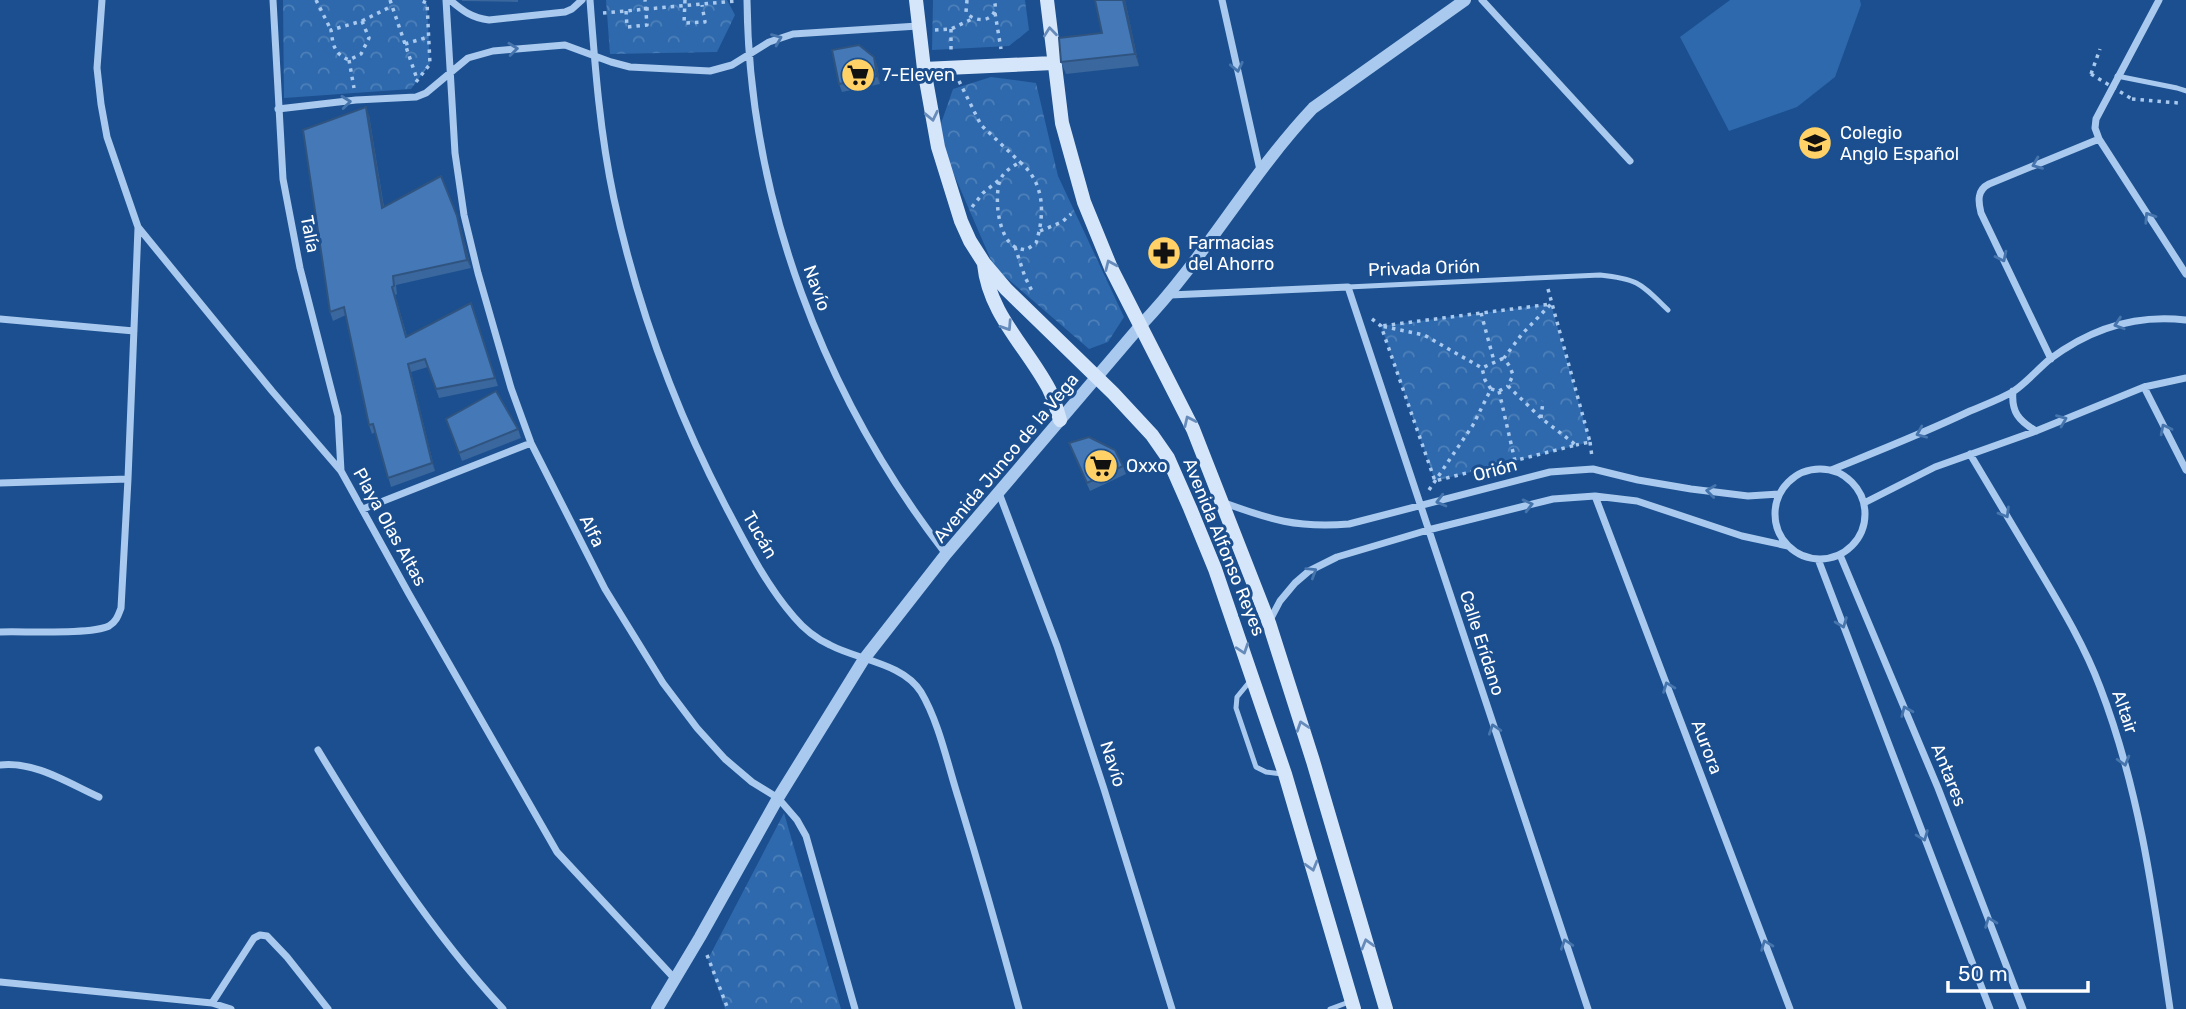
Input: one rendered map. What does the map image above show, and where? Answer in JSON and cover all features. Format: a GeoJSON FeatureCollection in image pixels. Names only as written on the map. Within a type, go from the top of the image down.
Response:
{"type":"FeatureCollection","features":[{"type":"Feature","properties":{"kind":"main road","name":"Avenida Alfonso Reyes"},"geometry":{"type":"LineString","coordinates":[[916,0],[918,29],[938,147],[970,241],[1006,289],[1136,416],[1168,458],[1215,569],[1253,678],[1285,774],[1353,1005]]}},
{"type":"Feature","properties":{"kind":"main road","name":"Avenida Alfonso Reyes"},"geometry":{"type":"LineString","coordinates":[[1047,0],[1062,123],[1084,202],[1111,268],[1193,429],[1269,623],[1386,1009]]}},
{"type":"Feature","properties":{"kind":"main road"},"geometry":{"type":"LineString","coordinates":[[924,69],[1053,63]]}},
{"type":"Feature","properties":{"kind":"main road"},"geometry":{"type":"LineString","coordinates":[[984,263],[991,298],[1048,387],[1060,420]]}},
{"type":"Feature","properties":{"kind":"street","name":"Playa Olas Altas"},"geometry":{"type":"LineString","coordinates":[[102,0],[97,68],[101,104],[107,137],[138,227],[341,471],[557,852],[675,979]]}},
{"type":"Feature","properties":{"kind":"street","name":"Talía"},"geometry":{"type":"LineString","coordinates":[[273,0],[283,179],[300,268],[338,416],[341,471]]}},
{"type":"Feature","properties":{"kind":"street"},"geometry":{"type":"LineString","coordinates":[[448,0],[477,19],[489,20],[565,12],[582,0]]}},
{"type":"Feature","properties":{"kind":"street","name":"Alfa"},"geometry":{"type":"LineString","coordinates":[[448,0],[447,33],[455,153],[464,215],[478,273],[531,443],[605,589],[663,683],[697,728],[725,759],[778,799],[797,820],[806,836],[855,1009]]}},
{"type":"Feature","properties":{"kind":"street","name":"Tucán"},"geometry":{"type":"LineString","coordinates":[[590,0],[604,141],[614,199],[628,257],[657,349],[688,427],[741,534],[772,587],[793,616],[810,633],[830,645],[890,668],[919,689],[931,712],[1019,1009]]}},
{"type":"Feature","properties":{"kind":"street","name":"Navío"},"geometry":{"type":"LineString","coordinates":[[745,0],[748,56],[764,159],[788,252],[813,321],[864,431],[915,514],[946,554]]}},
{"type":"Feature","properties":{"kind":"street"},"geometry":{"type":"LineString","coordinates":[[1222,0],[1260,172]]}},
{"type":"Feature","properties":{"kind":"street","name":"Avenida Junco de la Vega"},"geometry":{"type":"LineString","coordinates":[[657,1009],[778,799],[864,659],[946,554],[1170,295],[1260,172],[1313,108],[1465,0]]}},
{"type":"Feature","properties":{"kind":"street"},"geometry":{"type":"LineString","coordinates":[[1482,0],[1630,161]]}},
{"type":"Feature","properties":{"kind":"street"},"geometry":{"type":"LineString","coordinates":[[2159,0],[2095,119],[2095,128],[2099,139],[2186,274]]}},
{"type":"Feature","properties":{"kind":"street"},"geometry":{"type":"LineString","coordinates":[[278,109],[356,100],[415,97],[426,93],[468,58],[493,51],[557,44],[630,67],[710,71],[722,69],[768,42],[793,34],[918,29]]}},
{"type":"Feature","properties":{"kind":"street"},"geometry":{"type":"LineString","coordinates":[[2051,359],[1981,213],[1979,194],[1983,187],[1989,184],[2099,139]]}},
{"type":"Feature","properties":{"kind":"street"},"geometry":{"type":"LineString","coordinates":[[0,632],[91,630],[113,624],[121,608],[138,227]]}},
{"type":"Feature","properties":{"kind":"street","name":"Privada Orión"},"geometry":{"type":"LineString","coordinates":[[1170,295],[1348,287]]}},
{"type":"Feature","properties":{"kind":"street","name":"Calle Erídano"},"geometry":{"type":"LineString","coordinates":[[1348,287],[1588,1009]]}},
{"type":"Feature","properties":{"kind":"street"},"geometry":{"type":"LineString","coordinates":[[0,319],[134,331]]}},
{"type":"Feature","properties":{"kind":"street"},"geometry":{"type":"LineString","coordinates":[[1788,546],[1778,531],[1775,512],[1779,494],[1792,478],[1811,470],[1831,470],[2013,391],[2051,359],[2081,339],[2132,320],[2186,320]]}},
{"type":"Feature","properties":{"kind":"street"},"geometry":{"type":"LineString","coordinates":[[1864,503],[1935,467],[2036,431],[2144,387],[2186,378]]}},
{"type":"Feature","properties":{"kind":"street"},"geometry":{"type":"LineString","coordinates":[[2144,387],[2186,470]]}},
{"type":"Feature","properties":{"kind":"street"},"geometry":{"type":"LineString","coordinates":[[2013,391],[2012,400],[2017,417],[2036,431]]}},
{"type":"Feature","properties":{"kind":"street"},"geometry":{"type":"LineString","coordinates":[[363,509],[531,443]]}},
{"type":"Feature","properties":{"kind":"street","name":"Altair"},"geometry":{"type":"LineString","coordinates":[[1970,454],[2072,626],[2099,685],[2119,740],[2135,797],[2148,860],[2170,1009]]}},
{"type":"Feature","properties":{"kind":"street","name":"Orión"},"geometry":{"type":"LineString","coordinates":[[1222,502],[1268,519],[1294,524],[1349,524],[1550,472],[1593,470],[1691,489],[1748,496],[1779,494]]}},
{"type":"Feature","properties":{"kind":"street"},"geometry":{"type":"LineString","coordinates":[[1269,623],[1280,601],[1295,583],[1337,557],[1427,530],[1553,499],[1595,496],[1637,500],[1742,536],[1788,546],[1802,555],[1818,559],[1840,555],[1856,542],[1864,523],[1864,503],[1852,482],[1831,470]]}},
{"type":"Feature","properties":{"kind":"street"},"geometry":{"type":"LineString","coordinates":[[0,483],[128,479]]}},
{"type":"Feature","properties":{"kind":"street","name":"Navío"},"geometry":{"type":"LineString","coordinates":[[999,493],[1057,646],[1172,1009]]}},
{"type":"Feature","properties":{"kind":"street","name":"Aurora"},"geometry":{"type":"LineString","coordinates":[[1595,496],[1790,1009]]}},
{"type":"Feature","properties":{"kind":"street","name":"Antares"},"geometry":{"type":"LineString","coordinates":[[1840,555],[1938,788],[2023,1009]]}},
{"type":"Feature","properties":{"kind":"street"},"geometry":{"type":"LineString","coordinates":[[1818,559],[1990,1009]]}},
{"type":"Feature","properties":{"kind":"street"},"geometry":{"type":"LineString","coordinates":[[318,750],[410,895],[467,971],[503,1009]]}},
{"type":"Feature","properties":{"kind":"street"},"geometry":{"type":"LineString","coordinates":[[0,765],[14,763],[34,767],[99,797]]}},
{"type":"Feature","properties":{"kind":"street"},"geometry":{"type":"LineString","coordinates":[[212,1003],[254,938],[264,935],[287,957],[328,1009]]}},
{"type":"Feature","properties":{"kind":"street"},"geometry":{"type":"LineString","coordinates":[[0,982],[212,1003],[231,1009]]}},
{"type":"Feature","properties":{"kind":"lane"},"geometry":{"type":"LineString","coordinates":[[2117,76],[2186,91]]}},
{"type":"Feature","properties":{"kind":"lane","name":"Privada Orión"},"geometry":{"type":"LineString","coordinates":[[1348,287],[1600,275],[1623,277],[1640,283],[1668,310]]}},
{"type":"Feature","properties":{"kind":"lane"},"geometry":{"type":"LineString","coordinates":[[1253,678],[1237,697],[1236,708],[1256,767],[1266,772],[1285,774]]}},
{"type":"Feature","properties":{"kind":"lane"},"geometry":{"type":"LineString","coordinates":[[1330,1009],[1353,1005]]}},
{"type":"Feature","properties":{"kind":"path"},"geometry":{"type":"LineString","coordinates":[[316,0],[331,30],[334,48],[340,56],[349,60]]}},
{"type":"Feature","properties":{"kind":"path"},"geometry":{"type":"LineString","coordinates":[[390,0],[418,80],[426,93]]}},
{"type":"Feature","properties":{"kind":"path"},"geometry":{"type":"LineString","coordinates":[[411,89],[430,64],[427,3],[419,0]]}},
{"type":"Feature","properties":{"kind":"path"},"geometry":{"type":"LineString","coordinates":[[626,10],[627,27],[647,25],[645,0]]}},
{"type":"Feature","properties":{"kind":"path"},"geometry":{"type":"LineString","coordinates":[[591,15],[685,3],[745,0]]}},
{"type":"Feature","properties":{"kind":"path"},"geometry":{"type":"LineString","coordinates":[[966,0],[965,12],[972,19]]}},
{"type":"Feature","properties":{"kind":"path"},"geometry":{"type":"LineString","coordinates":[[994,0],[1002,65]]}},
{"type":"Feature","properties":{"kind":"path"},"geometry":{"type":"LineString","coordinates":[[685,3],[684,23],[705,22],[702,4]]}},
{"type":"Feature","properties":{"kind":"path"},"geometry":{"type":"LineString","coordinates":[[331,30],[362,22],[392,6]]}},
{"type":"Feature","properties":{"kind":"path"},"geometry":{"type":"LineString","coordinates":[[918,29],[951,29],[972,19],[984,21],[995,13]]}},
{"type":"Feature","properties":{"kind":"path"},"geometry":{"type":"LineString","coordinates":[[349,60],[361,54],[369,38],[362,22]]}},
{"type":"Feature","properties":{"kind":"path"},"geometry":{"type":"LineString","coordinates":[[951,29],[952,68],[981,125],[1027,169],[1038,187],[1041,198],[1040,231],[1036,243],[1026,250],[1015,247],[1008,240],[999,219],[997,205],[1001,179]]}},
{"type":"Feature","properties":{"kind":"path"},"geometry":{"type":"LineString","coordinates":[[405,44],[447,33]]}},
{"type":"Feature","properties":{"kind":"path"},"geometry":{"type":"LineString","coordinates":[[2100,49],[2091,74],[2132,99],[2179,103]]}},
{"type":"Feature","properties":{"kind":"path"},"geometry":{"type":"LineString","coordinates":[[349,60],[356,100]]}},
{"type":"Feature","properties":{"kind":"path"},"geometry":{"type":"LineString","coordinates":[[961,221],[983,193],[1001,179],[1009,168],[1020,162]]}},
{"type":"Feature","properties":{"kind":"path"},"geometry":{"type":"LineString","coordinates":[[1040,231],[1062,222],[1084,202]]}},
{"type":"Feature","properties":{"kind":"path"},"geometry":{"type":"LineString","coordinates":[[1435,481],[1590,442],[1546,278]]}},
{"type":"Feature","properties":{"kind":"path"},"geometry":{"type":"LineString","coordinates":[[1381,326],[1551,304]]}},
{"type":"Feature","properties":{"kind":"path"},"geometry":{"type":"LineString","coordinates":[[1482,368],[1504,358],[1522,334],[1551,304]]}},
{"type":"Feature","properties":{"kind":"path"},"geometry":{"type":"LineString","coordinates":[[1481,313],[1494,361]]}},
{"type":"Feature","properties":{"kind":"path"},"geometry":{"type":"LineString","coordinates":[[1381,326],[1423,335],[1482,368],[1485,380],[1492,389],[1499,390],[1508,386],[1513,375],[1504,358]]}},
{"type":"Feature","properties":{"kind":"path"},"geometry":{"type":"LineString","coordinates":[[1381,326],[1435,481]]}},
{"type":"Feature","properties":{"kind":"path"},"geometry":{"type":"LineString","coordinates":[[1508,386],[1541,418],[1576,445]]}},
{"type":"Feature","properties":{"kind":"path"},"geometry":{"type":"LineString","coordinates":[[1435,481],[1473,425],[1492,389]]}},
{"type":"Feature","properties":{"kind":"path"},"geometry":{"type":"LineString","coordinates":[[1499,390],[1515,461]]}},
{"type":"Feature","properties":{"kind":"path"},"geometry":{"type":"LineString","coordinates":[[1541,418],[1543,401]]}},
{"type":"Feature","properties":{"kind":"path"},"geometry":{"type":"LineString","coordinates":[[700,937],[728,1009]]}},
{"type":"Feature","properties":{"kind":"green space"},"geometry":{"type":"Polygon","coordinates":[[[283,0],[422,0],[427,3],[430,64],[411,89],[284,98],[283,0]]]}},
{"type":"Feature","properties":{"kind":"green space"},"geometry":{"type":"Polygon","coordinates":[[[606,0],[727,0],[735,15],[717,52],[610,54],[606,0]]]}},
{"type":"Feature","properties":{"kind":"green space"},"geometry":{"type":"Polygon","coordinates":[[[933,0],[1025,0],[1029,30],[1009,46],[932,50],[933,0]]]}},
{"type":"Feature","properties":{"kind":"green space"},"geometry":{"type":"Polygon","coordinates":[[[1730,0],[1860,0],[1861,5],[1835,77],[1797,107],[1729,131],[1680,37],[1730,0]]]}},
{"type":"Feature","properties":{"kind":"green space"},"geometry":{"type":"Polygon","coordinates":[[[991,77],[1036,83],[1058,176],[1124,317],[1108,342],[1089,349],[994,267],[937,135],[953,89],[991,77]]]}},
{"type":"Feature","properties":{"kind":"green space"},"geometry":{"type":"Polygon","coordinates":[[[1551,304],[1590,442],[1435,481],[1381,326],[1551,304]]]}},
{"type":"Feature","properties":{"kind":"green space"},"geometry":{"type":"Polygon","coordinates":[[[784,813],[841,1009],[725,1009],[708,959],[784,813]]]}},
{"type":"Feature","properties":{"kind":"building"},"geometry":{"type":"Polygon","coordinates":[[[1095,0],[1123,0],[1135,54],[1061,62],[1059,38],[1102,33],[1095,0]]]}},
{"type":"Feature","properties":{"kind":"building","name":"7-Eleven"},"geometry":{"type":"Polygon","coordinates":[[[859,45],[874,57],[877,76],[839,84],[832,50],[859,45]]]}},
{"type":"Feature","properties":{"kind":"building"},"geometry":{"type":"Polygon","coordinates":[[[366,107],[382,208],[441,176],[457,216],[467,260],[393,276],[392,287],[406,337],[471,303],[495,378],[436,389],[425,359],[408,364],[432,463],[388,478],[373,424],[369,425],[344,307],[330,312],[303,130],[366,107]]]}},
{"type":"Feature","properties":{"kind":"building"},"geometry":{"type":"Polygon","coordinates":[[[496,391],[518,429],[459,453],[446,419],[496,391]]]}},
{"type":"Feature","properties":{"kind":"building","name":"Oxxo"},"geometry":{"type":"Polygon","coordinates":[[[1089,437],[1115,450],[1123,466],[1087,483],[1069,443],[1089,437]]]}},
{"type":"Feature","properties":{"kind":"place","name":"7-Eleven"},"geometry":{"type":"Point","coordinates":[858,75]}},
{"type":"Feature","properties":{"kind":"place","name":"Colegio Anglo Español"},"geometry":{"type":"Point","coordinates":[1815,143]}},
{"type":"Feature","properties":{"kind":"place","name":"Farmacias del Ahorro"},"geometry":{"type":"Point","coordinates":[1164,253]}},
{"type":"Feature","properties":{"kind":"place","name":"Oxxo"},"geometry":{"type":"Point","coordinates":[1101,466]}}]}
